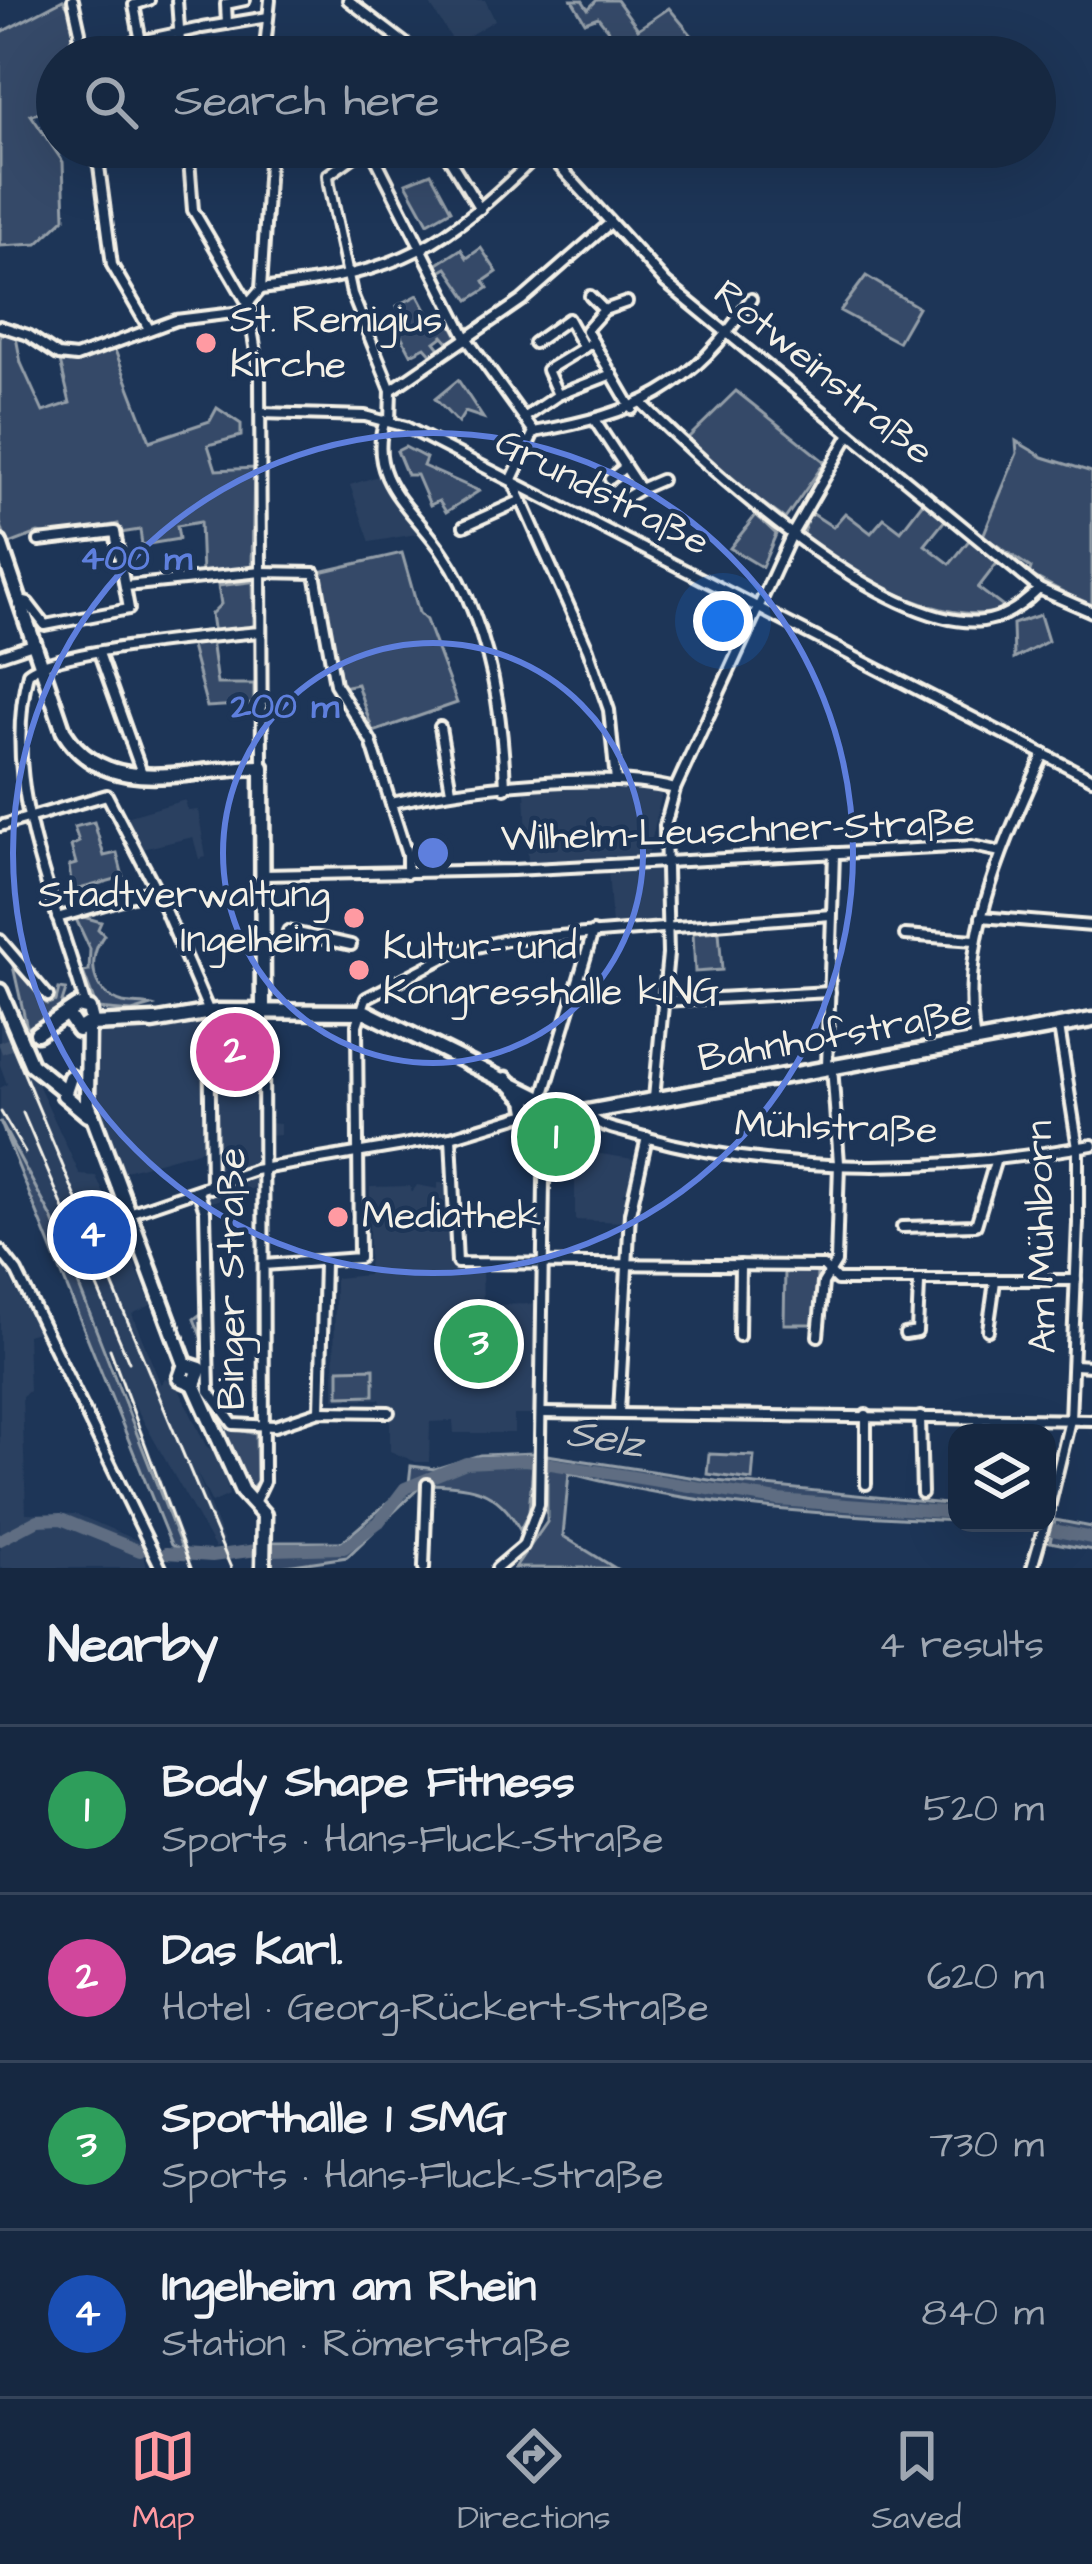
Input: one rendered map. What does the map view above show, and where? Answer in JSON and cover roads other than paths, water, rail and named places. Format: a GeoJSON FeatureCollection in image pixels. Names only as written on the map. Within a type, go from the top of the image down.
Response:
{"type":"FeatureCollection","features":[{"type":"Feature","properties":{"kind":"main road"},"geometry":{"type":"LineString","coordinates":[[0,543],[64,732],[80,755],[113,774],[143,776],[262,766]]}},
{"type":"Feature","properties":{"kind":"main road","name":"Binger Straße"},"geometry":{"type":"LineString","coordinates":[[262,766],[263,1011]]}},
{"type":"Feature","properties":{"kind":"main road"},"geometry":{"type":"LineString","coordinates":[[0,991],[26,1054],[38,1066],[76,1086],[91,1120],[111,1194],[185,1364],[180,1378],[194,1384],[242,1491],[254,1503]]}},
{"type":"Feature","properties":{"kind":"main road"},"geometry":{"type":"LineString","coordinates":[[33,1035],[81,1019],[121,1024],[209,1012],[360,1011],[426,1037],[506,1079],[539,1109]]}},
{"type":"Feature","properties":{"kind":"main road"},"geometry":{"type":"LineString","coordinates":[[81,1019],[84,1062],[76,1086],[143,1261]]}},
{"type":"Feature","properties":{"kind":"main road","name":"Bahnhofstraße"},"geometry":{"type":"LineString","coordinates":[[539,1109],[589,1110],[1092,1020]]}},
{"type":"Feature","properties":{"kind":"main road","name":"Binger Straße"},"geometry":{"type":"LineString","coordinates":[[254,1503],[264,1515],[264,1566]]}},
{"type":"Feature","properties":{"kind":"street"},"geometry":{"type":"LineString","coordinates":[[73,0],[79,36]]}},
{"type":"Feature","properties":{"kind":"street"},"geometry":{"type":"LineString","coordinates":[[140,36],[134,5],[149,0]]}},
{"type":"Feature","properties":{"kind":"street"},"geometry":{"type":"LineString","coordinates":[[177,0],[179,36]]}},
{"type":"Feature","properties":{"kind":"street"},"geometry":{"type":"LineString","coordinates":[[226,24],[226,4],[245,0]]}},
{"type":"Feature","properties":{"kind":"street"},"geometry":{"type":"LineString","coordinates":[[266,36],[270,0]]}},
{"type":"Feature","properties":{"kind":"street"},"geometry":{"type":"LineString","coordinates":[[348,0],[389,36]]}},
{"type":"Feature","properties":{"kind":"street"},"geometry":{"type":"LineString","coordinates":[[166,36],[268,17]]}},
{"type":"Feature","properties":{"kind":"street"},"geometry":{"type":"LineString","coordinates":[[97,168],[112,265],[148,327]]}},
{"type":"Feature","properties":{"kind":"street"},"geometry":{"type":"LineString","coordinates":[[191,168],[199,226],[249,307]]}},
{"type":"Feature","properties":{"kind":"street"},"geometry":{"type":"LineString","coordinates":[[0,326],[70,357],[120,343],[148,327],[249,307],[262,289],[269,168]]}},
{"type":"Feature","properties":{"kind":"street"},"geometry":{"type":"LineString","coordinates":[[338,168],[328,175],[349,277],[391,390],[379,449],[387,484],[446,556],[475,616],[499,706],[505,788]]}},
{"type":"Feature","properties":{"kind":"street"},"geometry":{"type":"LineString","coordinates":[[380,168],[466,338],[534,432]]}},
{"type":"Feature","properties":{"kind":"street"},"geometry":{"type":"LineString","coordinates":[[455,168],[480,209]]}},
{"type":"Feature","properties":{"kind":"street"},"geometry":{"type":"LineString","coordinates":[[262,289],[349,277],[422,250],[480,209],[522,168]]}},
{"type":"Feature","properties":{"kind":"street","name":"Rotweinstraße"},"geometry":{"type":"LineString","coordinates":[[560,168],[609,224],[727,336],[1039,589],[1092,612]]}},
{"type":"Feature","properties":{"kind":"street"},"geometry":{"type":"LineString","coordinates":[[391,390],[522,300],[609,224]]}},
{"type":"Feature","properties":{"kind":"street"},"geometry":{"type":"LineString","coordinates":[[590,296],[604,310]]}},
{"type":"Feature","properties":{"kind":"street"},"geometry":{"type":"LineString","coordinates":[[534,432],[595,421],[644,405],[686,378],[727,336],[751,298]]}},
{"type":"Feature","properties":{"kind":"street"},"geometry":{"type":"LineString","coordinates":[[588,345],[586,330],[604,310],[627,302]]}},
{"type":"Feature","properties":{"kind":"street","name":"Binger Straße"},"geometry":{"type":"LineString","coordinates":[[249,307],[261,413],[262,766]]}},
{"type":"Feature","properties":{"kind":"street"},"geometry":{"type":"LineString","coordinates":[[534,344],[568,319],[632,409]]}},
{"type":"Feature","properties":{"kind":"street"},"geometry":{"type":"LineString","coordinates":[[558,394],[547,370],[588,345]]}},
{"type":"Feature","properties":{"kind":"street"},"geometry":{"type":"LineString","coordinates":[[524,418],[558,394],[611,374]]}},
{"type":"Feature","properties":{"kind":"street"},"geometry":{"type":"LineString","coordinates":[[644,405],[698,459],[792,535],[848,572],[951,618],[991,620],[1039,589]]}},
{"type":"Feature","properties":{"kind":"street","name":"Grundstraße"},"geometry":{"type":"LineString","coordinates":[[261,413],[388,421],[512,479],[1092,779]]}},
{"type":"Feature","properties":{"kind":"street"},"geometry":{"type":"LineString","coordinates":[[595,421],[640,489]]}},
{"type":"Feature","properties":{"kind":"street"},"geometry":{"type":"LineString","coordinates":[[534,432],[512,479],[588,649],[609,710],[616,781]]}},
{"type":"Feature","properties":{"kind":"street"},"geometry":{"type":"LineString","coordinates":[[654,1098],[668,926],[663,860],[675,789],[792,535],[850,434]]}},
{"type":"Feature","properties":{"kind":"street"},"geometry":{"type":"LineString","coordinates":[[610,479],[625,467]]}},
{"type":"Feature","properties":{"kind":"street"},"geometry":{"type":"LineString","coordinates":[[625,498],[661,479]]}},
{"type":"Feature","properties":{"kind":"street"},"geometry":{"type":"LineString","coordinates":[[464,526],[520,501]]}},
{"type":"Feature","properties":{"kind":"street"},"geometry":{"type":"LineString","coordinates":[[19,601],[26,600],[45,625],[124,613],[129,606],[115,532],[39,541]]}},
{"type":"Feature","properties":{"kind":"street"},"geometry":{"type":"LineString","coordinates":[[126,586],[261,572],[315,573],[335,684],[363,723],[407,855],[407,873]]}},
{"type":"Feature","properties":{"kind":"street"},"geometry":{"type":"LineString","coordinates":[[81,1019],[72,962],[27,816],[17,749],[26,677],[40,665],[99,653],[260,632]]}},
{"type":"Feature","properties":{"kind":"street"},"geometry":{"type":"LineString","coordinates":[[0,656],[34,643]]}},
{"type":"Feature","properties":{"kind":"street"},"geometry":{"type":"LineString","coordinates":[[99,653],[143,776]]}},
{"type":"Feature","properties":{"kind":"street"},"geometry":{"type":"LineString","coordinates":[[440,727],[452,790]]}},
{"type":"Feature","properties":{"kind":"street"},"geometry":{"type":"LineString","coordinates":[[975,1042],[968,1000],[975,940],[1001,852],[1045,754]]}},
{"type":"Feature","properties":{"kind":"street"},"geometry":{"type":"LineString","coordinates":[[391,802],[452,790],[616,781],[675,789]]}},
{"type":"Feature","properties":{"kind":"street"},"geometry":{"type":"LineString","coordinates":[[0,826],[105,794],[156,889],[209,1012],[211,1188]]}},
{"type":"Feature","properties":{"kind":"street","name":"Wilhelm-Leuschner-Straße"},"geometry":{"type":"LineString","coordinates":[[262,875],[407,873],[971,845],[1001,852]]}},
{"type":"Feature","properties":{"kind":"street"},"geometry":{"type":"LineString","coordinates":[[818,1336],[823,1282],[836,1262],[839,1163],[829,1067],[834,853]]}},
{"type":"Feature","properties":{"kind":"street"},"geometry":{"type":"LineString","coordinates":[[58,918],[156,889]]}},
{"type":"Feature","properties":{"kind":"street"},"geometry":{"type":"LineString","coordinates":[[264,1265],[359,1258],[357,1040],[366,998],[455,952],[593,932],[831,915]]}},
{"type":"Feature","properties":{"kind":"street"},"geometry":{"type":"LineString","coordinates":[[981,917],[1092,926]]}},
{"type":"Feature","properties":{"kind":"street"},"geometry":{"type":"LineString","coordinates":[[288,931],[351,944]]}},
{"type":"Feature","properties":{"kind":"street"},"geometry":{"type":"LineString","coordinates":[[497,1568],[516,1555],[535,1523],[542,1413],[539,1109],[593,932]]}},
{"type":"Feature","properties":{"kind":"street"},"geometry":{"type":"LineString","coordinates":[[905,935],[975,940]]}},
{"type":"Feature","properties":{"kind":"street"},"geometry":{"type":"LineString","coordinates":[[0,940],[48,996]]}},
{"type":"Feature","properties":{"kind":"street"},"geometry":{"type":"LineString","coordinates":[[662,1001],[830,992]]}},
{"type":"Feature","properties":{"kind":"street","name":"Binger Straße"},"geometry":{"type":"LineString","coordinates":[[254,1503],[264,1482],[263,1011]]}},
{"type":"Feature","properties":{"kind":"street","name":"Am Mühlborn"},"geometry":{"type":"LineString","coordinates":[[1056,1478],[1070,1420],[1074,1365],[1078,1148],[1059,1027]]}},
{"type":"Feature","properties":{"kind":"street"},"geometry":{"type":"LineString","coordinates":[[209,1071],[263,1070]]}},
{"type":"Feature","properties":{"kind":"street","name":"Bahnhofstraße"},"geometry":{"type":"LineString","coordinates":[[127,1214],[263,1169],[451,1137],[539,1109]]}},
{"type":"Feature","properties":{"kind":"street","name":"Mühlstraße"},"geometry":{"type":"LineString","coordinates":[[589,1110],[593,1121],[727,1157],[839,1163],[994,1162],[1092,1145]]}},
{"type":"Feature","properties":{"kind":"street"},"geometry":{"type":"LineString","coordinates":[[451,1137],[455,1262],[824,1266],[837,1280],[920,1283],[995,1282],[1092,1270]]}},
{"type":"Feature","properties":{"kind":"street"},"geometry":{"type":"LineString","coordinates":[[619,1412],[630,1213],[647,1138]]}},
{"type":"Feature","properties":{"kind":"street"},"geometry":{"type":"LineString","coordinates":[[902,1227],[976,1225],[994,1162]]}},
{"type":"Feature","properties":{"kind":"street"},"geometry":{"type":"LineString","coordinates":[[199,1192],[205,1210],[210,1395],[237,1427],[263,1428],[320,1412],[388,1412]]}},
{"type":"Feature","properties":{"kind":"street"},"geometry":{"type":"LineString","coordinates":[[0,1250],[17,1271],[161,1568]]}},
{"type":"Feature","properties":{"kind":"street"},"geometry":{"type":"LineString","coordinates":[[320,1412],[324,1264]]}},
{"type":"Feature","properties":{"kind":"street"},"geometry":{"type":"LineString","coordinates":[[739,1336],[740,1265]]}},
{"type":"Feature","properties":{"kind":"street"},"geometry":{"type":"LineString","coordinates":[[988,1330],[995,1282]]}},
{"type":"Feature","properties":{"kind":"street"},"geometry":{"type":"LineString","coordinates":[[905,1334],[916,1332],[920,1283]]}},
{"type":"Feature","properties":{"kind":"street"},"geometry":{"type":"LineString","coordinates":[[1076,1314],[1092,1315]]}},
{"type":"Feature","properties":{"kind":"street"},"geometry":{"type":"LineString","coordinates":[[1074,1365],[1092,1366]]}},
{"type":"Feature","properties":{"kind":"street"},"geometry":{"type":"LineString","coordinates":[[542,1413],[1092,1420]]}},
{"type":"Feature","properties":{"kind":"street"},"geometry":{"type":"LineString","coordinates":[[866,1415],[866,1484]]}},
{"type":"Feature","properties":{"kind":"street"},"geometry":{"type":"LineString","coordinates":[[920,1417],[922,1492]]}},
{"type":"Feature","properties":{"kind":"street"},"geometry":{"type":"LineString","coordinates":[[424,1568],[427,1484]]}},
{"type":"Feature","properties":{"kind":"street","name":"Am Mühlborn"},"geometry":{"type":"LineString","coordinates":[[1032,1568],[1042,1532]]}},
{"type":"Feature","properties":{"kind":"waterway","name":"Selz"},"geometry":{"type":"LineString","coordinates":[[271,1550],[344,1548],[379,1522],[405,1488],[466,1463],[526,1460],[778,1500],[948,1512]]}},
{"type":"Feature","properties":{"kind":"waterway","name":"Selz"},"geometry":{"type":"LineString","coordinates":[[0,1540],[38,1520],[61,1519],[140,1551]]}},
{"type":"Feature","properties":{"kind":"waterway","name":"Selz"},"geometry":{"type":"LineString","coordinates":[[1056,1531],[1092,1538]]}},
{"type":"Feature","properties":{"kind":"waterway","name":"Selz"},"geometry":{"type":"LineString","coordinates":[[166,1553],[212,1556],[257,1550]]}},
{"type":"Feature","properties":{"kind":"tunnel"},"geometry":{"type":"LineString","coordinates":[[0,1048],[30,1036]]}},
{"type":"Feature","properties":{"kind":"railway"},"geometry":{"type":"LineString","coordinates":[[0,1016],[231,1568]]}},
{"type":"Feature","properties":{"kind":"railway"},"geometry":{"type":"LineString","coordinates":[[1,1112],[25,1153]]}},
{"type":"Feature","properties":{"kind":"railway"},"geometry":{"type":"LineString","coordinates":[[23,1113],[129,1362]]}},
{"type":"Feature","properties":{"kind":"railway"},"geometry":{"type":"LineString","coordinates":[[110,1349],[191,1568]]}},
{"type":"Feature","properties":{"kind":"place","name":"St. Remigius Kirche"},"geometry":{"type":"Point","coordinates":[206,343]}},
{"type":"Feature","properties":{"kind":"place","name":"Stadtverwaltung Ingelheim"},"geometry":{"type":"Point","coordinates":[354,918]}},
{"type":"Feature","properties":{"kind":"place","name":"Kultur- und Kongresshalle kING"},"geometry":{"type":"Point","coordinates":[359,970]}},
{"type":"Feature","properties":{"kind":"place","name":"Das Karl."},"geometry":{"type":"Point","coordinates":[235,1052]}},
{"type":"Feature","properties":{"kind":"place","name":"Body Shape Fitness"},"geometry":{"type":"Point","coordinates":[556,1137]}},
{"type":"Feature","properties":{"kind":"place","name":"Mediathek"},"geometry":{"type":"Point","coordinates":[338,1217]}},
{"type":"Feature","properties":{"kind":"place","name":"Ingelheim am Rhein"},"geometry":{"type":"Point","coordinates":[92,1235]}},
{"type":"Feature","properties":{"kind":"place","name":"Sporthalle 1 SMG"},"geometry":{"type":"Point","coordinates":[479,1344]}}]}
